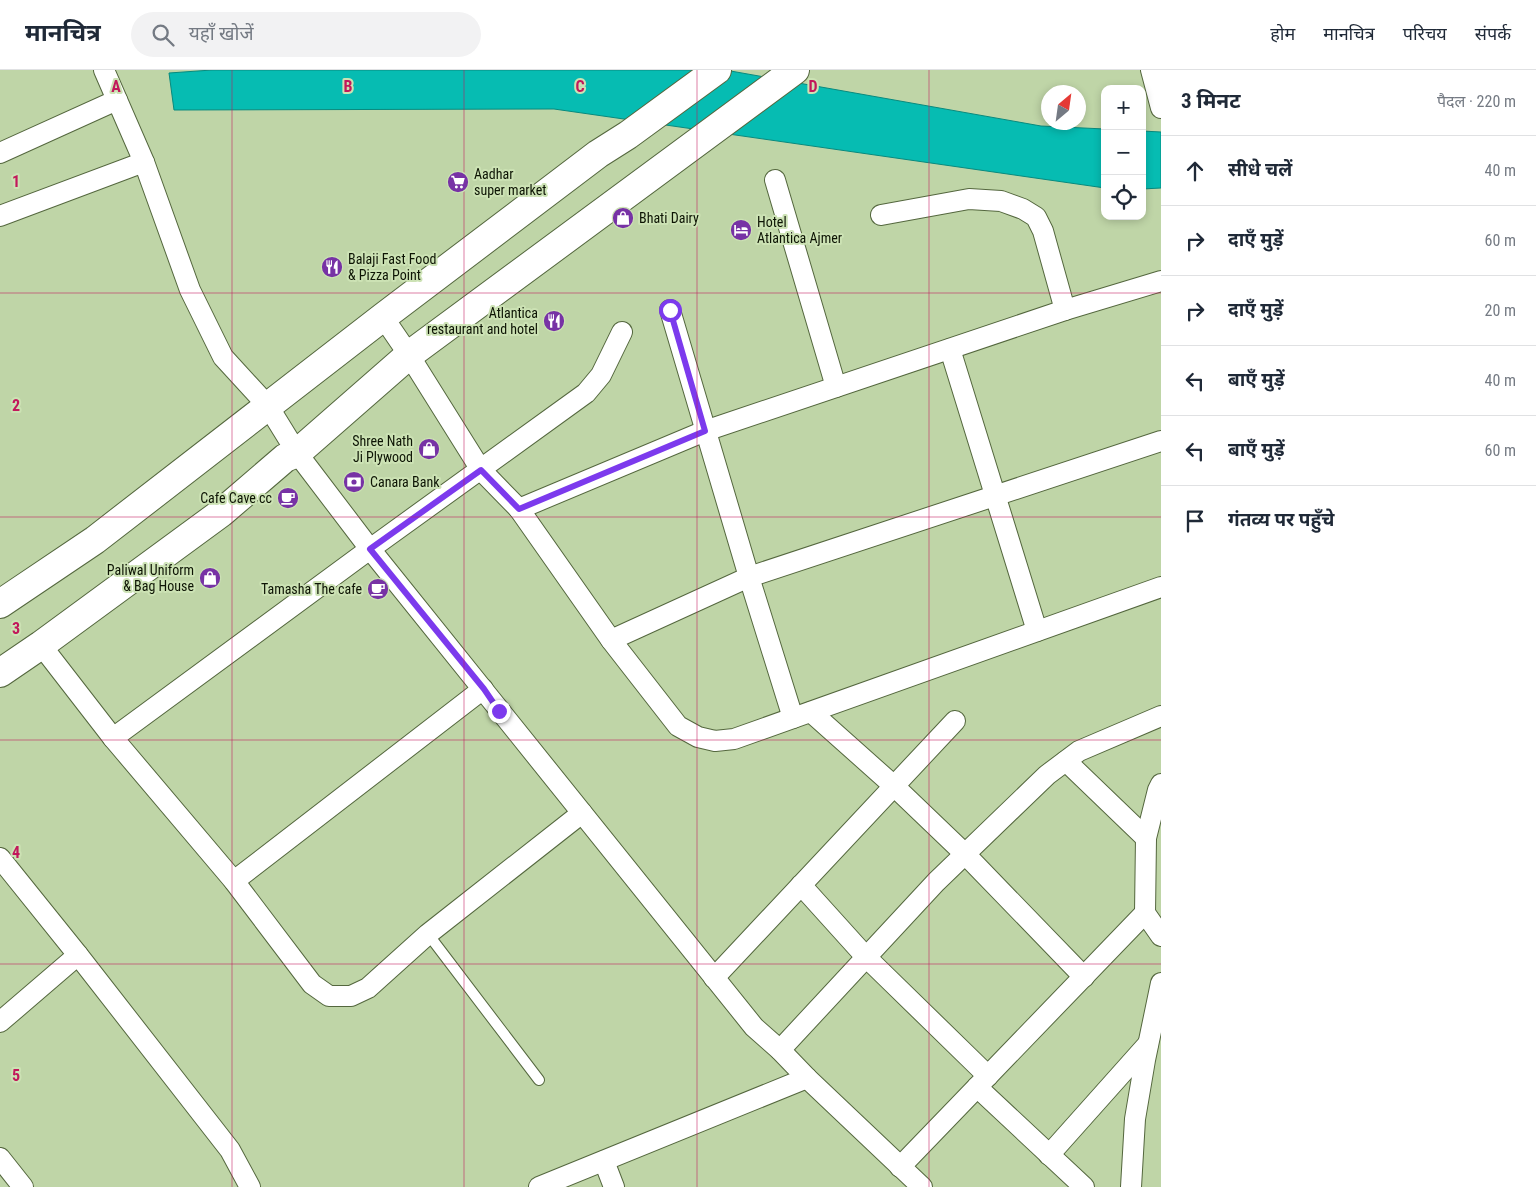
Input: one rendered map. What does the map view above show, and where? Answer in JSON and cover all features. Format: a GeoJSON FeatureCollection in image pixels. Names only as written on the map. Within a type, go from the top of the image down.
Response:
{"type":"FeatureCollection","features":[{"type":"Feature","properties":{"kind":"street"},"geometry":{"type":"LineString","coordinates":[[104,70],[141,154],[190,290],[223,357],[268,406],[297,452],[370,549],[754,1027],[922,1187]]}},
{"type":"Feature","properties":{"kind":"street"},"geometry":{"type":"LineString","coordinates":[[0,604],[96,540],[383,317],[598,154],[628,135],[717,70]]}},
{"type":"Feature","properties":{"kind":"street"},"geometry":{"type":"LineString","coordinates":[[0,673],[221,513],[285,458],[297,452],[409,355],[795,70]]}},
{"type":"Feature","properties":{"kind":"street"},"geometry":{"type":"LineString","coordinates":[[1151,70],[1161,108]]}},
{"type":"Feature","properties":{"kind":"street"},"geometry":{"type":"LineString","coordinates":[[0,153],[119,105]]}},
{"type":"Feature","properties":{"kind":"street"},"geometry":{"type":"LineString","coordinates":[[0,216],[141,154]]}},
{"type":"Feature","properties":{"kind":"street"},"geometry":{"type":"LineString","coordinates":[[775,180],[836,387]]}},
{"type":"Feature","properties":{"kind":"street"},"geometry":{"type":"LineString","coordinates":[[881,215],[969,199],[1001,201],[1023,209],[1036,217],[1043,231],[1065,310]]}},
{"type":"Feature","properties":{"kind":"street"},"geometry":{"type":"LineString","coordinates":[[519,509],[705,431],[950,348],[1161,280]]}},
{"type":"Feature","properties":{"kind":"street"},"geometry":{"type":"LineString","coordinates":[[670,310],[749,577],[802,715],[894,786],[966,854],[1084,977]]}},
{"type":"Feature","properties":{"kind":"street"},"geometry":{"type":"LineString","coordinates":[[383,317],[481,470],[519,509],[611,640],[678,726],[698,737],[715,741],[734,739],[1161,587]]}},
{"type":"Feature","properties":{"kind":"street"},"geometry":{"type":"LineString","coordinates":[[113,738],[586,393],[601,374],[622,332]]}},
{"type":"Feature","properties":{"kind":"street"},"geometry":{"type":"LineString","coordinates":[[950,348],[1037,631]]}},
{"type":"Feature","properties":{"kind":"street"},"geometry":{"type":"LineString","coordinates":[[611,640],[749,577],[1161,441]]}},
{"type":"Feature","properties":{"kind":"street"},"geometry":{"type":"LineString","coordinates":[[41,644],[113,738],[234,881],[312,984],[329,996],[351,996],[368,988],[428,934],[582,813]]}},
{"type":"Feature","properties":{"kind":"street"},"geometry":{"type":"LineString","coordinates":[[234,881],[484,689]]}},
{"type":"Feature","properties":{"kind":"street"},"geometry":{"type":"LineString","coordinates":[[780,1050],[936,882],[1047,775],[1079,751],[1161,716]]}},
{"type":"Feature","properties":{"kind":"street"},"geometry":{"type":"LineString","coordinates":[[714,978],[954,721]]}},
{"type":"Feature","properties":{"kind":"street"},"geometry":{"type":"LineString","coordinates":[[1066,761],[1146,838]]}},
{"type":"Feature","properties":{"kind":"street"},"geometry":{"type":"LineString","coordinates":[[1161,784],[1146,838],[1145,913],[1161,936]]}},
{"type":"Feature","properties":{"kind":"street"},"geometry":{"type":"LineString","coordinates":[[0,858],[230,1150],[250,1187]]}},
{"type":"Feature","properties":{"kind":"street"},"geometry":{"type":"LineString","coordinates":[[801,885],[1049,1155],[1084,1187]]}},
{"type":"Feature","properties":{"kind":"street"},"geometry":{"type":"LineString","coordinates":[[900,1167],[1145,913]]}},
{"type":"Feature","properties":{"kind":"street"},"geometry":{"type":"LineString","coordinates":[[0,1022],[78,955]]}},
{"type":"Feature","properties":{"kind":"street"},"geometry":{"type":"LineString","coordinates":[[1131,1187],[1135,1119],[1161,983]]}},
{"type":"Feature","properties":{"kind":"street"},"geometry":{"type":"LineString","coordinates":[[1049,1155],[1148,1044]]}},
{"type":"Feature","properties":{"kind":"street"},"geometry":{"type":"LineString","coordinates":[[539,1187],[808,1078]]}},
{"type":"Feature","properties":{"kind":"street"},"geometry":{"type":"LineString","coordinates":[[0,1158],[12,1183]]}},
{"type":"Feature","properties":{"kind":"street"},"geometry":{"type":"LineString","coordinates":[[604,1161],[614,1187]]}},
{"type":"Feature","properties":{"kind":"lane"},"geometry":{"type":"LineString","coordinates":[[428,934],[539,1080]]}},
{"type":"Feature","properties":{"kind":"water"},"geometry":{"type":"Polygon","coordinates":[[[212,70],[725,70],[1041,126],[1041,130],[1101,129],[1101,187],[554,109],[174,110],[169,73],[212,70]]]}},
{"type":"Feature","properties":{"kind":"water"},"geometry":{"type":"Polygon","coordinates":[[[1146,131],[1161,132],[1161,188],[1146,189],[1146,131]]]}},
{"type":"Feature","properties":{"kind":"place","name":"Aadhar super market"},"geometry":{"type":"Point","coordinates":[458,182]}},
{"type":"Feature","properties":{"kind":"place","name":"Bhati Dairy"},"geometry":{"type":"Point","coordinates":[623,218]}},
{"type":"Feature","properties":{"kind":"place","name":"Hotel Atlantica Ajmer"},"geometry":{"type":"Point","coordinates":[741,230]}},
{"type":"Feature","properties":{"kind":"place","name":"Balaji Fast Food & Pizza Point"},"geometry":{"type":"Point","coordinates":[332,267]}},
{"type":"Feature","properties":{"kind":"place","name":"Atlantica restaurant and hotel"},"geometry":{"type":"Point","coordinates":[554,321]}},
{"type":"Feature","properties":{"kind":"place","name":"Shree Nath Ji Plywood"},"geometry":{"type":"Point","coordinates":[429,449]}},
{"type":"Feature","properties":{"kind":"place","name":"Canara Bank"},"geometry":{"type":"Point","coordinates":[354,482]}},
{"type":"Feature","properties":{"kind":"place","name":"Cafe Cave cc"},"geometry":{"type":"Point","coordinates":[288,498]}},
{"type":"Feature","properties":{"kind":"place","name":"Paliwal Uniform & Bag House"},"geometry":{"type":"Point","coordinates":[210,578]}},
{"type":"Feature","properties":{"kind":"place","name":"Tamasha The cafe"},"geometry":{"type":"Point","coordinates":[378,589]}},
{"type":"Feature","properties":{"kind":"route"},"geometry":{"type":"LineString","coordinates":[[499,711],[484,689],[370,549],[481,470],[519,509],[705,431],[670,310]]}}]}
